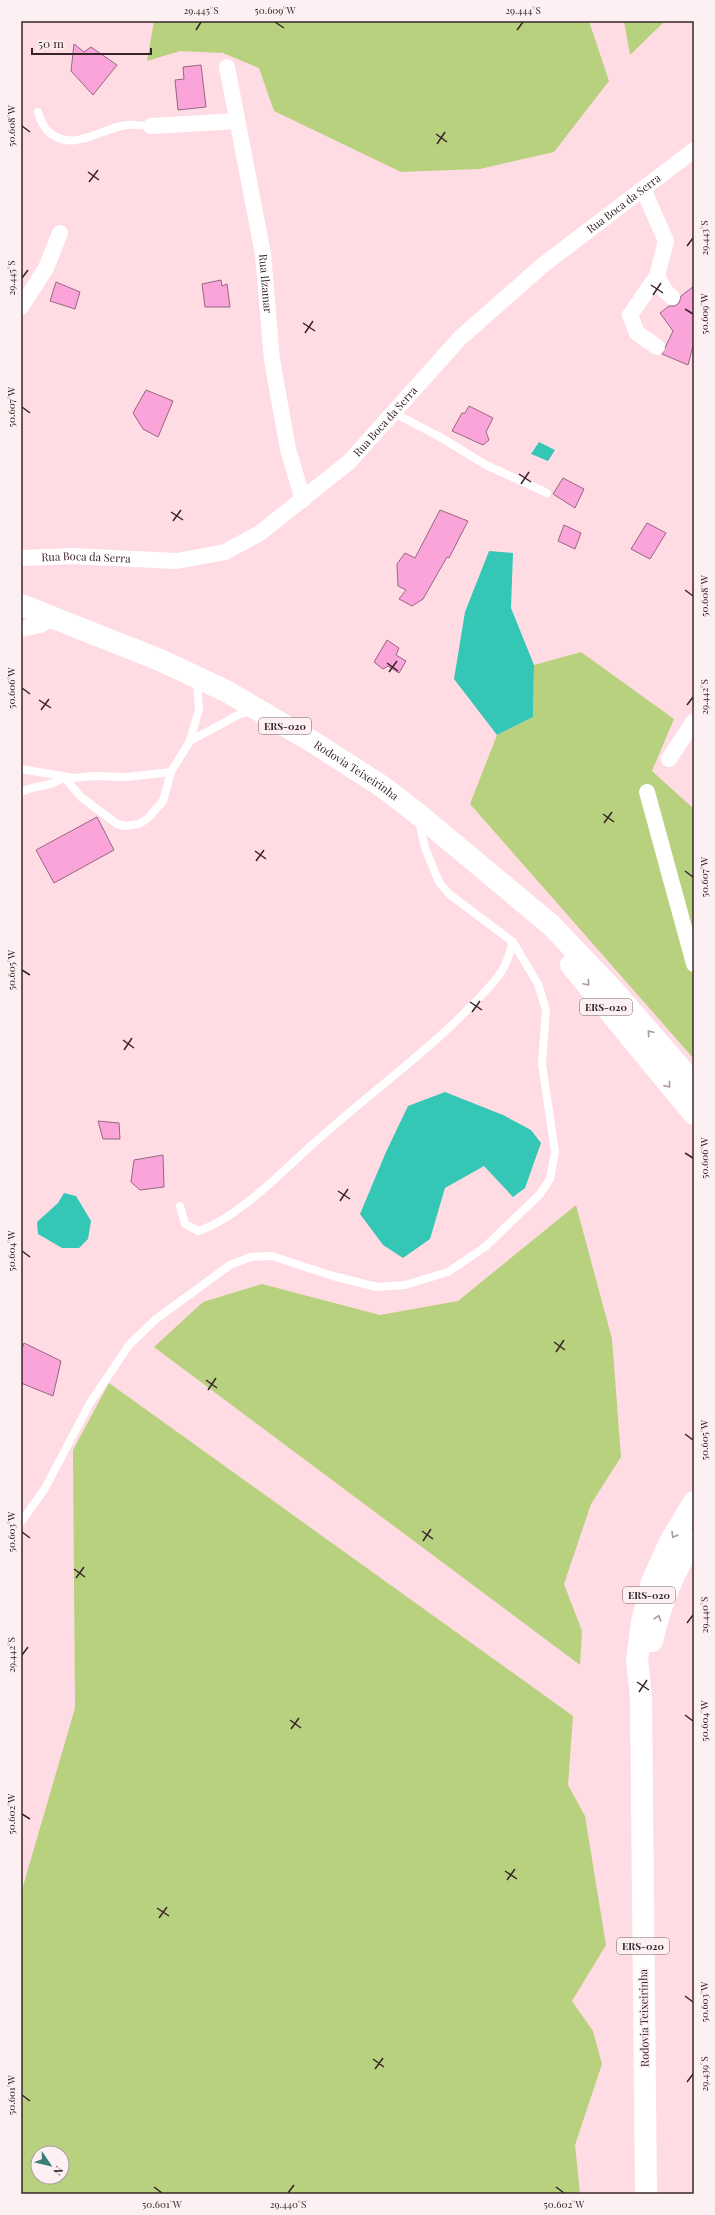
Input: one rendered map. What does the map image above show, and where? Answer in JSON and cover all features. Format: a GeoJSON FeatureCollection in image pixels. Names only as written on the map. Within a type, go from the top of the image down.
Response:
{"type":"FeatureCollection","features":[{"type":"Feature","properties":{"kind":"main road","name":"Rodovia Teixeirinha"},"geometry":{"type":"LineString","coordinates":[[21,605],[55,617],[197,677],[257,709],[313,742],[383,787],[418,814],[518,899],[551,924],[607,983],[694,1084]]}},
{"type":"Feature","properties":{"kind":"main road","name":"Rodovia Teixeirinha"},"geometry":{"type":"LineString","coordinates":[[518,899],[694,1114]]}},
{"type":"Feature","properties":{"kind":"main road","name":"Rodovia Teixeirinha"},"geometry":{"type":"LineString","coordinates":[[646,2194],[641,1697],[637,1661],[642,1622],[652,1582],[670,1542],[694,1502]]}},
{"type":"Feature","properties":{"kind":"main road","name":"Rodovia Teixeirinha"},"geometry":{"type":"LineString","coordinates":[[641,1697],[655,1628],[666,1594],[694,1540]]}},
{"type":"Feature","properties":{"kind":"street","name":"Rua Ilzamar"},"geometry":{"type":"LineString","coordinates":[[227,67],[263,254],[272,360],[288,448],[303,500]]}},
{"type":"Feature","properties":{"kind":"street"},"geometry":{"type":"LineString","coordinates":[[151,126],[237,121]]}},
{"type":"Feature","properties":{"kind":"street","name":"Rua Boca da Serra"},"geometry":{"type":"LineString","coordinates":[[21,558],[72,556],[177,561],[225,552],[260,533],[349,462],[394,414],[460,338],[543,265],[694,150]]}},
{"type":"Feature","properties":{"kind":"street"},"geometry":{"type":"LineString","coordinates":[[643,189],[666,241],[656,276],[630,315],[637,333],[657,347]]}},
{"type":"Feature","properties":{"kind":"street"},"geometry":{"type":"LineString","coordinates":[[21,307],[46,268],[60,233]]}},
{"type":"Feature","properties":{"kind":"street"},"geometry":{"type":"LineString","coordinates":[[656,276],[665,291],[672,297]]}},
{"type":"Feature","properties":{"kind":"street"},"geometry":{"type":"LineString","coordinates":[[21,629],[40,625],[55,617]]}},
{"type":"Feature","properties":{"kind":"street"},"geometry":{"type":"LineString","coordinates":[[669,759],[694,721]]}},
{"type":"Feature","properties":{"kind":"street"},"geometry":{"type":"LineString","coordinates":[[647,792],[694,964]]}},
{"type":"Feature","properties":{"kind":"lane"},"geometry":{"type":"LineString","coordinates":[[38,112],[40,121],[48,131],[58,139],[70,142],[126,126],[151,126]]}},
{"type":"Feature","properties":{"kind":"lane"},"geometry":{"type":"LineString","coordinates":[[394,414],[440,436],[486,465],[547,493]]}},
{"type":"Feature","properties":{"kind":"lane"},"geometry":{"type":"LineString","coordinates":[[64,777],[81,797],[117,824],[125,826],[139,824],[148,818],[162,801],[171,772],[190,741],[199,709],[197,677]]}},
{"type":"Feature","properties":{"kind":"lane"},"geometry":{"type":"LineString","coordinates":[[190,741],[240,714],[257,709]]}},
{"type":"Feature","properties":{"kind":"lane"},"geometry":{"type":"LineString","coordinates":[[21,769],[64,777],[127,777],[171,772]]}},
{"type":"Feature","properties":{"kind":"lane"},"geometry":{"type":"LineString","coordinates":[[21,792],[30,787],[59,781],[64,777]]}},
{"type":"Feature","properties":{"kind":"lane"},"geometry":{"type":"LineString","coordinates":[[21,1522],[44,1490],[90,1403],[129,1345],[156,1319],[230,1265],[251,1257],[272,1256],[333,1276],[377,1287],[405,1285],[448,1272],[479,1252],[540,1194],[550,1179],[555,1152],[542,1064],[546,1010],[538,984],[513,942],[449,894],[439,882],[425,848],[418,814]]}},
{"type":"Feature","properties":{"kind":"lane"},"geometry":{"type":"LineString","coordinates":[[180,1206],[185,1224],[198,1231],[212,1227],[252,1197],[438,1038],[497,978],[507,964],[513,942]]}},
{"type":"Feature","properties":{"kind":"shaded area"},"geometry":{"type":"Polygon","coordinates":[[[154,21],[589,21],[609,81],[554,152],[480,169],[401,172],[274,111],[259,68],[223,53],[180,51],[147,61],[154,21]]]}},
{"type":"Feature","properties":{"kind":"shaded area"},"geometry":{"type":"Polygon","coordinates":[[[624,21],[665,21],[630,55],[624,21]]]}},
{"type":"Feature","properties":{"kind":"shaded area"},"geometry":{"type":"Polygon","coordinates":[[[539,442],[555,450],[548,461],[531,454],[539,442]]]}},
{"type":"Feature","properties":{"kind":"shaded area"},"geometry":{"type":"Polygon","coordinates":[[[489,551],[513,553],[511,608],[534,665],[533,717],[497,735],[454,679],[465,612],[489,551]]]}},
{"type":"Feature","properties":{"kind":"shaded area"},"geometry":{"type":"Polygon","coordinates":[[[581,652],[674,719],[652,771],[694,809],[694,1059],[470,804],[497,735],[533,717],[534,665],[581,652]]]}},
{"type":"Feature","properties":{"kind":"shaded area"},"geometry":{"type":"Polygon","coordinates":[[[445,1092],[503,1115],[531,1130],[541,1143],[525,1188],[513,1197],[484,1166],[445,1188],[430,1239],[403,1258],[383,1245],[360,1214],[386,1152],[408,1106],[445,1092]]]}},
{"type":"Feature","properties":{"kind":"shaded area"},"geometry":{"type":"Polygon","coordinates":[[[64,1193],[76,1196],[91,1221],[88,1239],[79,1248],[62,1248],[38,1234],[37,1222],[58,1203],[64,1193]]]}},
{"type":"Feature","properties":{"kind":"shaded area"},"geometry":{"type":"Polygon","coordinates":[[[576,1205],[612,1339],[621,1457],[591,1504],[564,1584],[582,1631],[580,1665],[154,1347],[203,1302],[262,1284],[380,1315],[458,1301],[576,1205]]]}},
{"type":"Feature","properties":{"kind":"shaded area"},"geometry":{"type":"Polygon","coordinates":[[[109,1383],[573,1716],[568,1785],[585,1816],[606,1945],[572,2001],[593,2031],[602,2064],[575,2145],[580,2194],[21,2194],[21,1893],[75,1708],[73,1450],[109,1383]]]}},
{"type":"Feature","properties":{"kind":"building"},"geometry":{"type":"Polygon","coordinates":[[[74,44],[84,52],[91,47],[117,65],[93,95],[71,71],[74,44]]]}},
{"type":"Feature","properties":{"kind":"building"},"geometry":{"type":"Polygon","coordinates":[[[201,65],[206,107],[178,110],[175,80],[184,79],[183,67],[201,65]]]}},
{"type":"Feature","properties":{"kind":"building"},"geometry":{"type":"Polygon","coordinates":[[[221,280],[222,286],[227,284],[230,307],[205,307],[202,284],[221,280]]]}},
{"type":"Feature","properties":{"kind":"building"},"geometry":{"type":"Polygon","coordinates":[[[56,282],[80,292],[75,309],[50,301],[56,282]]]}},
{"type":"Feature","properties":{"kind":"building"},"geometry":{"type":"Polygon","coordinates":[[[694,286],[694,342],[688,365],[662,354],[673,331],[660,313],[669,306],[675,306],[679,303],[681,296],[694,286]]]}},
{"type":"Feature","properties":{"kind":"building"},"geometry":{"type":"Polygon","coordinates":[[[146,390],[173,401],[158,437],[143,429],[133,413],[146,390]]]}},
{"type":"Feature","properties":{"kind":"building"},"geometry":{"type":"Polygon","coordinates":[[[469,406],[493,418],[486,432],[489,440],[483,445],[452,431],[462,413],[465,413],[469,406]]]}},
{"type":"Feature","properties":{"kind":"building"},"geometry":{"type":"Polygon","coordinates":[[[563,478],[584,489],[575,508],[553,494],[563,478]]]}},
{"type":"Feature","properties":{"kind":"building"},"geometry":{"type":"Polygon","coordinates":[[[440,510],[468,521],[449,558],[447,557],[423,599],[412,606],[399,599],[406,590],[398,586],[397,564],[405,553],[415,558],[440,510]]]}},
{"type":"Feature","properties":{"kind":"building"},"geometry":{"type":"Polygon","coordinates":[[[647,523],[666,533],[650,559],[631,549],[647,523]]]}},
{"type":"Feature","properties":{"kind":"building"},"geometry":{"type":"Polygon","coordinates":[[[564,525],[581,533],[575,549],[558,541],[564,525]]]}},
{"type":"Feature","properties":{"kind":"building"},"geometry":{"type":"Polygon","coordinates":[[[387,640],[399,648],[396,655],[406,661],[399,673],[388,666],[383,669],[374,662],[387,640]]]}},
{"type":"Feature","properties":{"kind":"building"},"geometry":{"type":"Polygon","coordinates":[[[97,817],[114,850],[54,883],[36,850],[97,817]]]}},
{"type":"Feature","properties":{"kind":"building"},"geometry":{"type":"Polygon","coordinates":[[[98,1121],[119,1123],[120,1139],[103,1139],[98,1121]]]}},
{"type":"Feature","properties":{"kind":"building"},"geometry":{"type":"Polygon","coordinates":[[[163,1155],[164,1187],[140,1190],[131,1182],[134,1160],[163,1155]]]}},
{"type":"Feature","properties":{"kind":"building"},"geometry":{"type":"Polygon","coordinates":[[[24,1343],[61,1361],[53,1396],[21,1383],[21,1351],[24,1343]]]}}]}
